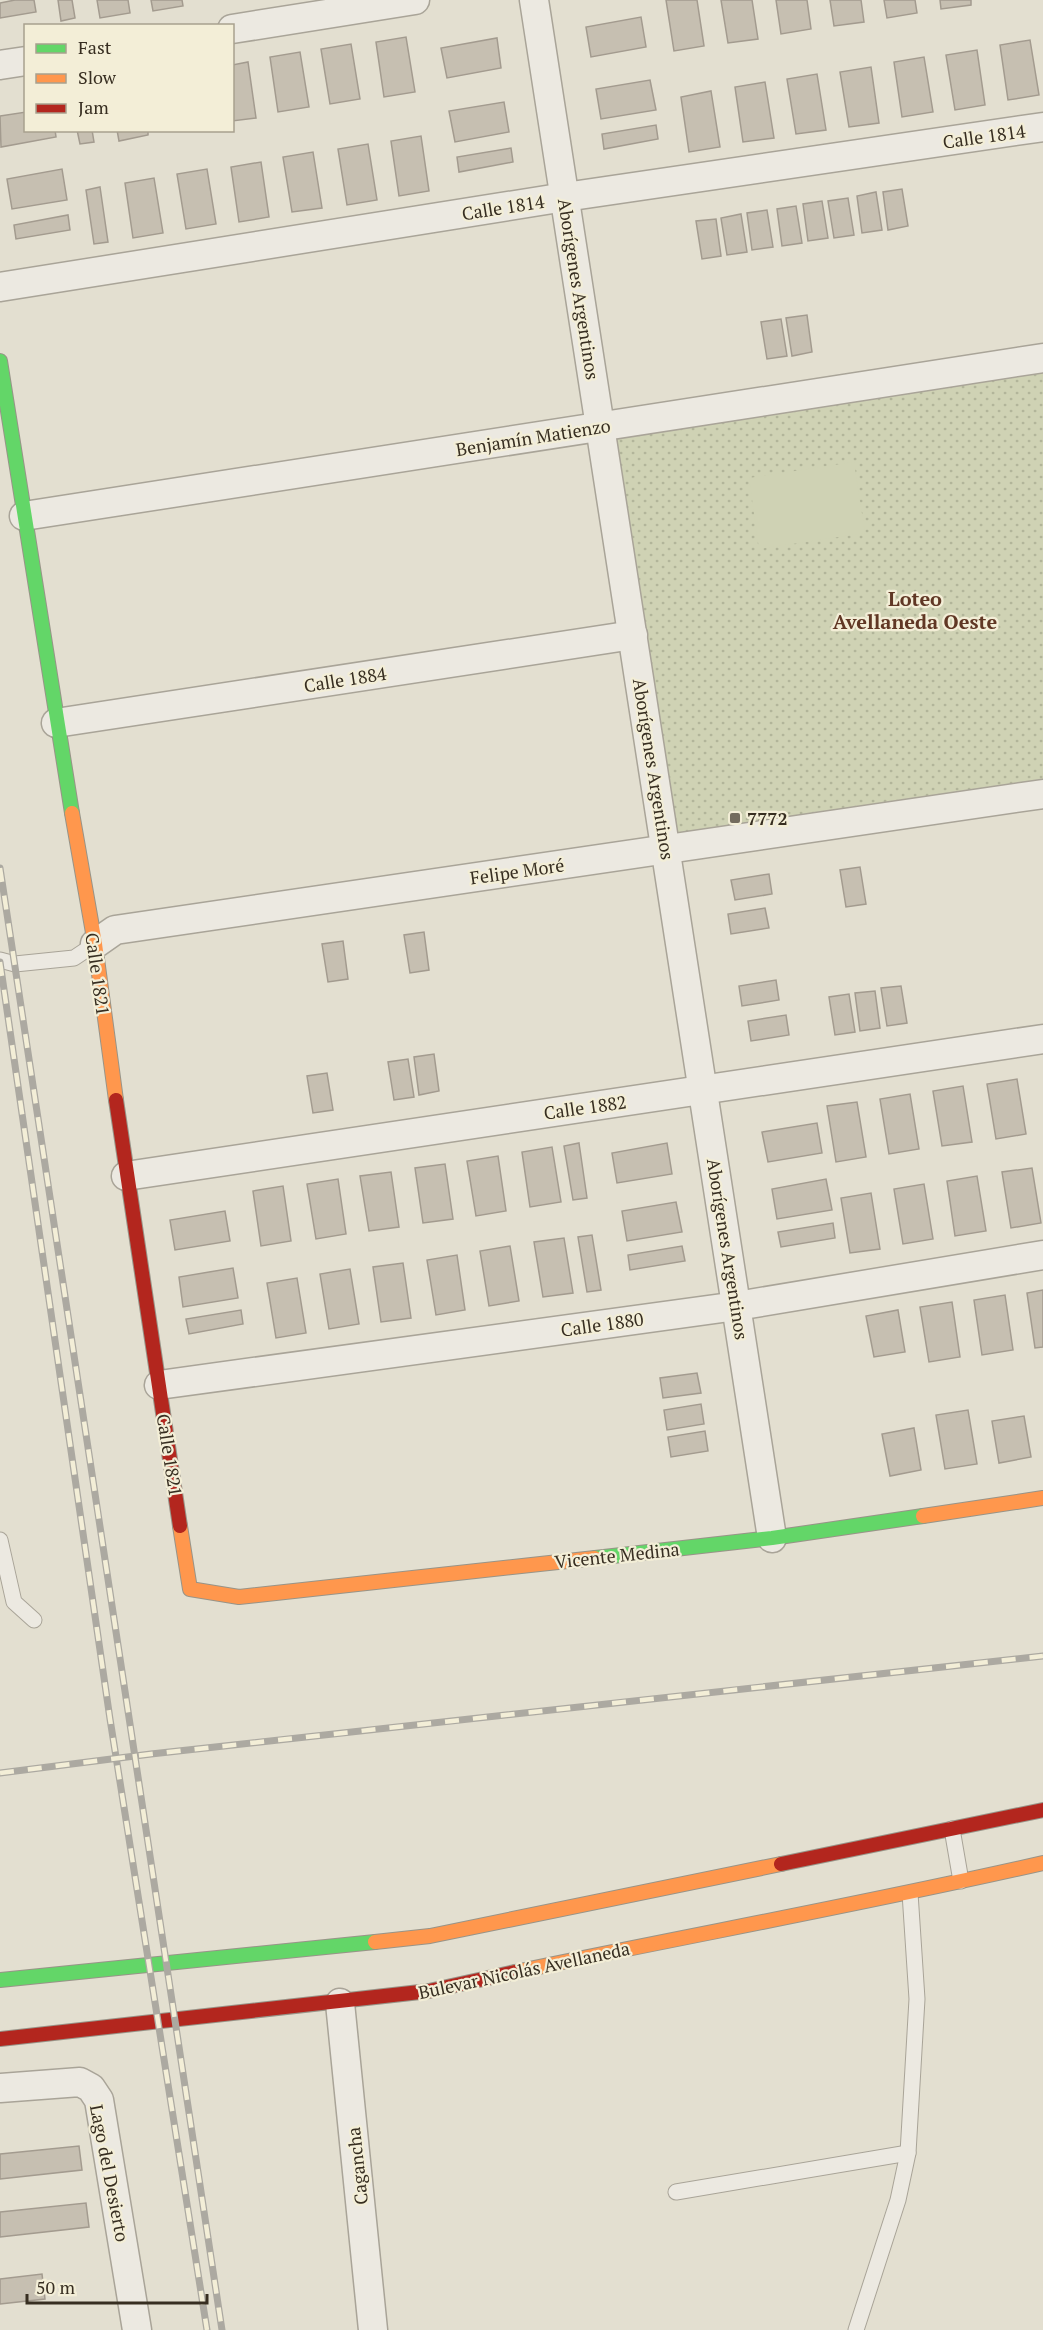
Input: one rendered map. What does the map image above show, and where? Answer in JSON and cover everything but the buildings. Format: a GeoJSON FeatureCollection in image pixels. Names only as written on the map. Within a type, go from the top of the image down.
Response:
{"type":"FeatureCollection","features":[{"type":"Feature","properties":{"kind":"main road","name":"Calle 1821"},"geometry":{"type":"LineString","coordinates":[[0,361],[56,723],[95,944],[126,1176],[190,1589]]}},
{"type":"Feature","properties":{"kind":"main road","name":"Vicente Medina"},"geometry":{"type":"LineString","coordinates":[[190,1589],[239,1597],[772,1538],[1043,1498]]}},
{"type":"Feature","properties":{"kind":"main road"},"geometry":{"type":"LineString","coordinates":[[0,1980],[430,1936],[1043,1810]]}},
{"type":"Feature","properties":{"kind":"main road","name":"Bulevar Nicolás Avellaneda"},"geometry":{"type":"LineString","coordinates":[[0,2039],[340,2003],[429,1991],[726,1927],[909,1893],[1043,1863]]}},
{"type":"Feature","properties":{"kind":"street"},"geometry":{"type":"LineString","coordinates":[[234,29],[415,0]]}},
{"type":"Feature","properties":{"kind":"street","name":"Aborígenes Argentinos"},"geometry":{"type":"LineString","coordinates":[[534,0],[772,1538]]}},
{"type":"Feature","properties":{"kind":"street"},"geometry":{"type":"LineString","coordinates":[[0,65],[24,61]]}},
{"type":"Feature","properties":{"kind":"street","name":"Calle 1814"},"geometry":{"type":"LineString","coordinates":[[0,287],[565,198],[1043,128]]}},
{"type":"Feature","properties":{"kind":"street","name":"Benjamín Matienzo"},"geometry":{"type":"LineString","coordinates":[[24,516],[1043,358]]}},
{"type":"Feature","properties":{"kind":"street","name":"Calle 1884"},"geometry":{"type":"LineString","coordinates":[[56,723],[633,635]]}},
{"type":"Feature","properties":{"kind":"street","name":"Felipe Moré"},"geometry":{"type":"LineString","coordinates":[[95,944],[115,930],[1043,794]]}},
{"type":"Feature","properties":{"kind":"street","name":"Calle 1882"},"geometry":{"type":"LineString","coordinates":[[126,1176],[1043,1039]]}},
{"type":"Feature","properties":{"kind":"street","name":"Calle 1880"},"geometry":{"type":"LineString","coordinates":[[159,1385],[737,1306],[1043,1255]]}},
{"type":"Feature","properties":{"kind":"street","name":"Cagancha"},"geometry":{"type":"LineString","coordinates":[[340,2003],[373,2330]]}},
{"type":"Feature","properties":{"kind":"street","name":"Lago del Desierto"},"geometry":{"type":"LineString","coordinates":[[0,2088],[81,2082],[91,2088],[99,2100],[104,2119],[137,2330]]}},
{"type":"Feature","properties":{"kind":"lane","name":"Felipe Moré"},"geometry":{"type":"LineString","coordinates":[[0,960],[15,964],[74,958],[95,944]]}},
{"type":"Feature","properties":{"kind":"lane"},"geometry":{"type":"LineString","coordinates":[[0,1540],[14,1602],[34,1620]]}},
{"type":"Feature","properties":{"kind":"lane"},"geometry":{"type":"LineString","coordinates":[[952,1830],[962,1881]]}},
{"type":"Feature","properties":{"kind":"lane"},"geometry":{"type":"LineString","coordinates":[[856,2330],[898,2200],[908,2153],[917,1999],[909,1893]]}},
{"type":"Feature","properties":{"kind":"lane"},"geometry":{"type":"LineString","coordinates":[[676,2192],[908,2153]]}},
{"type":"Feature","properties":{"kind":"green space"},"geometry":{"type":"Polygon","coordinates":[[[1043,358],[1043,794],[666,849],[601,427],[1043,358]]]}},
{"type":"Feature","properties":{"kind":"green space"},"geometry":{"type":"Polygon","coordinates":[[[854,462],[865,533],[759,549],[749,478],[854,462]]]}},
{"type":"Feature","properties":{"kind":"railway"},"geometry":{"type":"LineString","coordinates":[[0,868],[222,2330]]}},
{"type":"Feature","properties":{"kind":"railway"},"geometry":{"type":"LineString","coordinates":[[0,962],[110,1719],[207,2330]]}},
{"type":"Feature","properties":{"kind":"railway"},"geometry":{"type":"LineString","coordinates":[[0,1773],[151,1754],[1043,1656]]}},
{"type":"Feature","properties":{"kind":"traffic: fast"},"geometry":{"type":"LineString","coordinates":[[0,361],[72,813]]}},
{"type":"Feature","properties":{"kind":"traffic: fast"},"geometry":{"type":"LineString","coordinates":[[595,1558],[772,1538],[923,1516]]}},
{"type":"Feature","properties":{"kind":"traffic: fast"},"geometry":{"type":"LineString","coordinates":[[0,1980],[375,1942]]}},
{"type":"Feature","properties":{"kind":"traffic: slow"},"geometry":{"type":"LineString","coordinates":[[72,813],[95,944],[116,1100]]}},
{"type":"Feature","properties":{"kind":"traffic: slow"},"geometry":{"type":"LineString","coordinates":[[923,1516],[1043,1498]]}},
{"type":"Feature","properties":{"kind":"traffic: slow"},"geometry":{"type":"LineString","coordinates":[[180,1526],[190,1589],[239,1597],[595,1558]]}},
{"type":"Feature","properties":{"kind":"traffic: slow"},"geometry":{"type":"LineString","coordinates":[[515,1972],[1043,1863]]}},
{"type":"Feature","properties":{"kind":"traffic: slow"},"geometry":{"type":"LineString","coordinates":[[375,1942],[430,1936],[781,1864]]}},
{"type":"Feature","properties":{"kind":"traffic: jam"},"geometry":{"type":"LineString","coordinates":[[116,1100],[180,1526]]}},
{"type":"Feature","properties":{"kind":"traffic: jam"},"geometry":{"type":"LineString","coordinates":[[781,1864],[1043,1810]]}},
{"type":"Feature","properties":{"kind":"traffic: jam"},"geometry":{"type":"LineString","coordinates":[[0,2039],[429,1991],[515,1972]]}},
{"type":"Feature","properties":{"kind":"place","name":"7772"},"geometry":{"type":"Point","coordinates":[735,818]}},
{"type":"Feature","properties":{"kind":"district","name":"Loteo Avellaneda Oeste"},"geometry":{"type":"Point","coordinates":[915,610]}}]}
